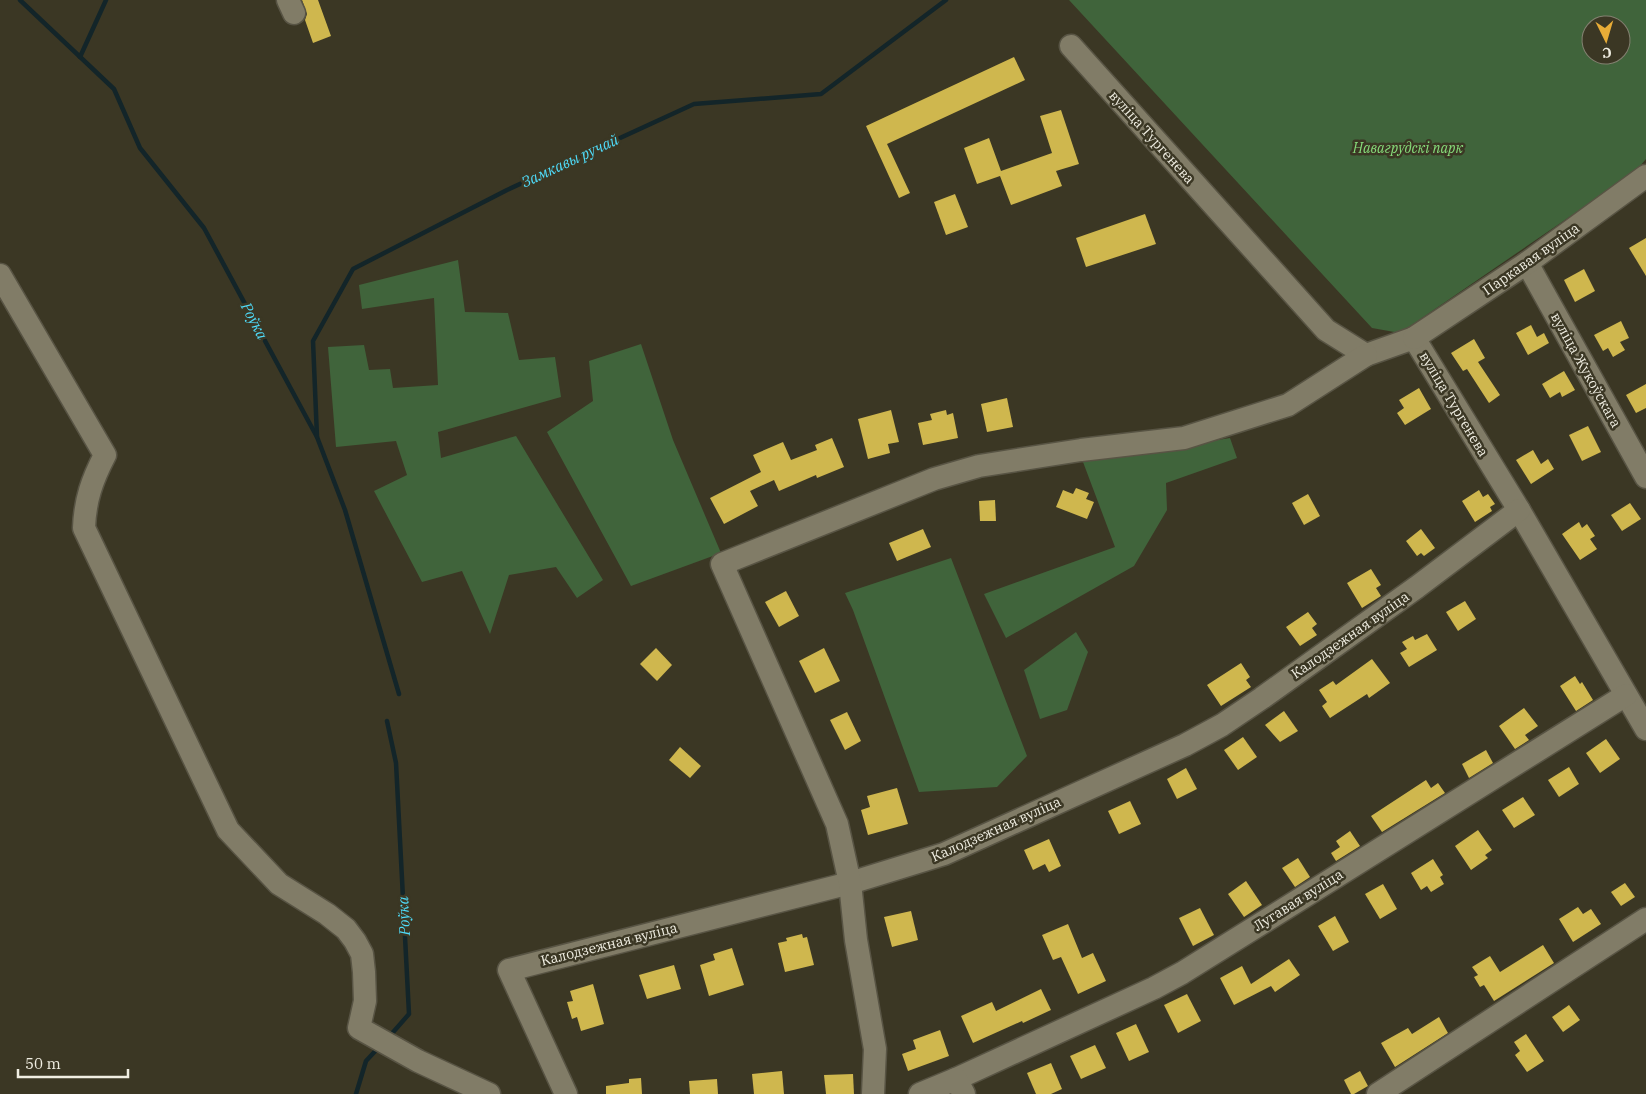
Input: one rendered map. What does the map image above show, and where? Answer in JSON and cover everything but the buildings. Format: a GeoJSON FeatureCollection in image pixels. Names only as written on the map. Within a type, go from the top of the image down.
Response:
{"type":"FeatureCollection","features":[{"type":"Feature","properties":{"kind":"street","name":"вуліца Тургенева"},"geometry":{"type":"LineString","coordinates":[[1071,46],[1326,330],[1366,355],[1414,338],[1519,510],[1646,729]]}},
{"type":"Feature","properties":{"kind":"street","name":"Паркавая вуліца"},"geometry":{"type":"LineString","coordinates":[[1414,338],[1527,263],[1646,176]]}},
{"type":"Feature","properties":{"kind":"street","name":"вуліца Жукоўскага"},"geometry":{"type":"LineString","coordinates":[[1527,263],[1646,477]]}},
{"type":"Feature","properties":{"kind":"street"},"geometry":{"type":"LineString","coordinates":[[0,275],[105,455],[89,489],[84,528],[228,830],[279,884],[327,914],[346,929],[355,941],[362,954],[364,972],[365,1001],[359,1028],[418,1061],[489,1094]]}},
{"type":"Feature","properties":{"kind":"street"},"geometry":{"type":"LineString","coordinates":[[874,1094],[875,1049],[856,940],[850,883],[837,824],[722,564],[934,479],[980,466],[1081,450],[1184,438],[1288,405],[1366,355]]}},
{"type":"Feature","properties":{"kind":"street","name":"Калодзежная вуліца"},"geometry":{"type":"LineString","coordinates":[[566,1094],[509,970],[850,883],[944,854],[1185,745],[1222,725],[1417,587],[1519,510]]}},
{"type":"Feature","properties":{"kind":"street","name":"Лугавая вуліца"},"geometry":{"type":"LineString","coordinates":[[920,1094],[960,1086],[1182,973],[1626,695]]}},
{"type":"Feature","properties":{"kind":"street"},"geometry":{"type":"LineString","coordinates":[[1378,1094],[1646,919]]}},
{"type":"Feature","properties":{"kind":"green space","name":"Навагрудскі парк"},"geometry":{"type":"Polygon","coordinates":[[[1069,0],[1646,0],[1646,159],[1635,172],[1400,333],[1372,328],[1069,0]]]}},
{"type":"Feature","properties":{"kind":"green space"},"geometry":{"type":"Polygon","coordinates":[[[458,260],[465,312],[508,313],[519,360],[555,357],[561,397],[438,432],[441,458],[516,436],[603,580],[577,598],[556,567],[509,575],[490,634],[462,571],[422,582],[374,491],[407,475],[396,441],[336,447],[328,347],[364,345],[369,370],[390,369],[393,388],[438,385],[434,298],[362,309],[359,285],[458,260]]]}},
{"type":"Feature","properties":{"kind":"green space"},"geometry":{"type":"Polygon","coordinates":[[[641,344],[673,440],[721,553],[631,586],[547,432],[593,401],[589,361],[641,344]]]}},
{"type":"Feature","properties":{"kind":"green space"},"geometry":{"type":"Polygon","coordinates":[[[1230,438],[1237,458],[1166,483],[1167,510],[1134,566],[1006,638],[984,594],[1115,547],[1083,462],[1230,438]]]}},
{"type":"Feature","properties":{"kind":"green space"},"geometry":{"type":"Polygon","coordinates":[[[951,558],[1027,756],[997,787],[919,792],[853,610],[845,593],[951,558]]]}},
{"type":"Feature","properties":{"kind":"green space"},"geometry":{"type":"Polygon","coordinates":[[[1076,632],[1088,652],[1067,710],[1040,719],[1024,670],[1076,632]]]}},
{"type":"Feature","properties":{"kind":"waterway","name":"Роўка"},"geometry":{"type":"LineString","coordinates":[[20,0],[114,89],[140,148],[204,228],[317,437],[345,510],[399,694]]}},
{"type":"Feature","properties":{"kind":"waterway"},"geometry":{"type":"LineString","coordinates":[[80,57],[106,0]]}},
{"type":"Feature","properties":{"kind":"waterway","name":"Замкавы ручай"},"geometry":{"type":"LineString","coordinates":[[317,437],[313,341],[353,269],[507,190],[694,104],[821,94],[946,0]]}},
{"type":"Feature","properties":{"kind":"waterway","name":"Роўка"},"geometry":{"type":"LineString","coordinates":[[387,721],[396,763],[409,1014],[388,1038]]}},
{"type":"Feature","properties":{"kind":"waterway","name":"Роўка"},"geometry":{"type":"LineString","coordinates":[[356,1094],[366,1061],[379,1047]]}}]}
